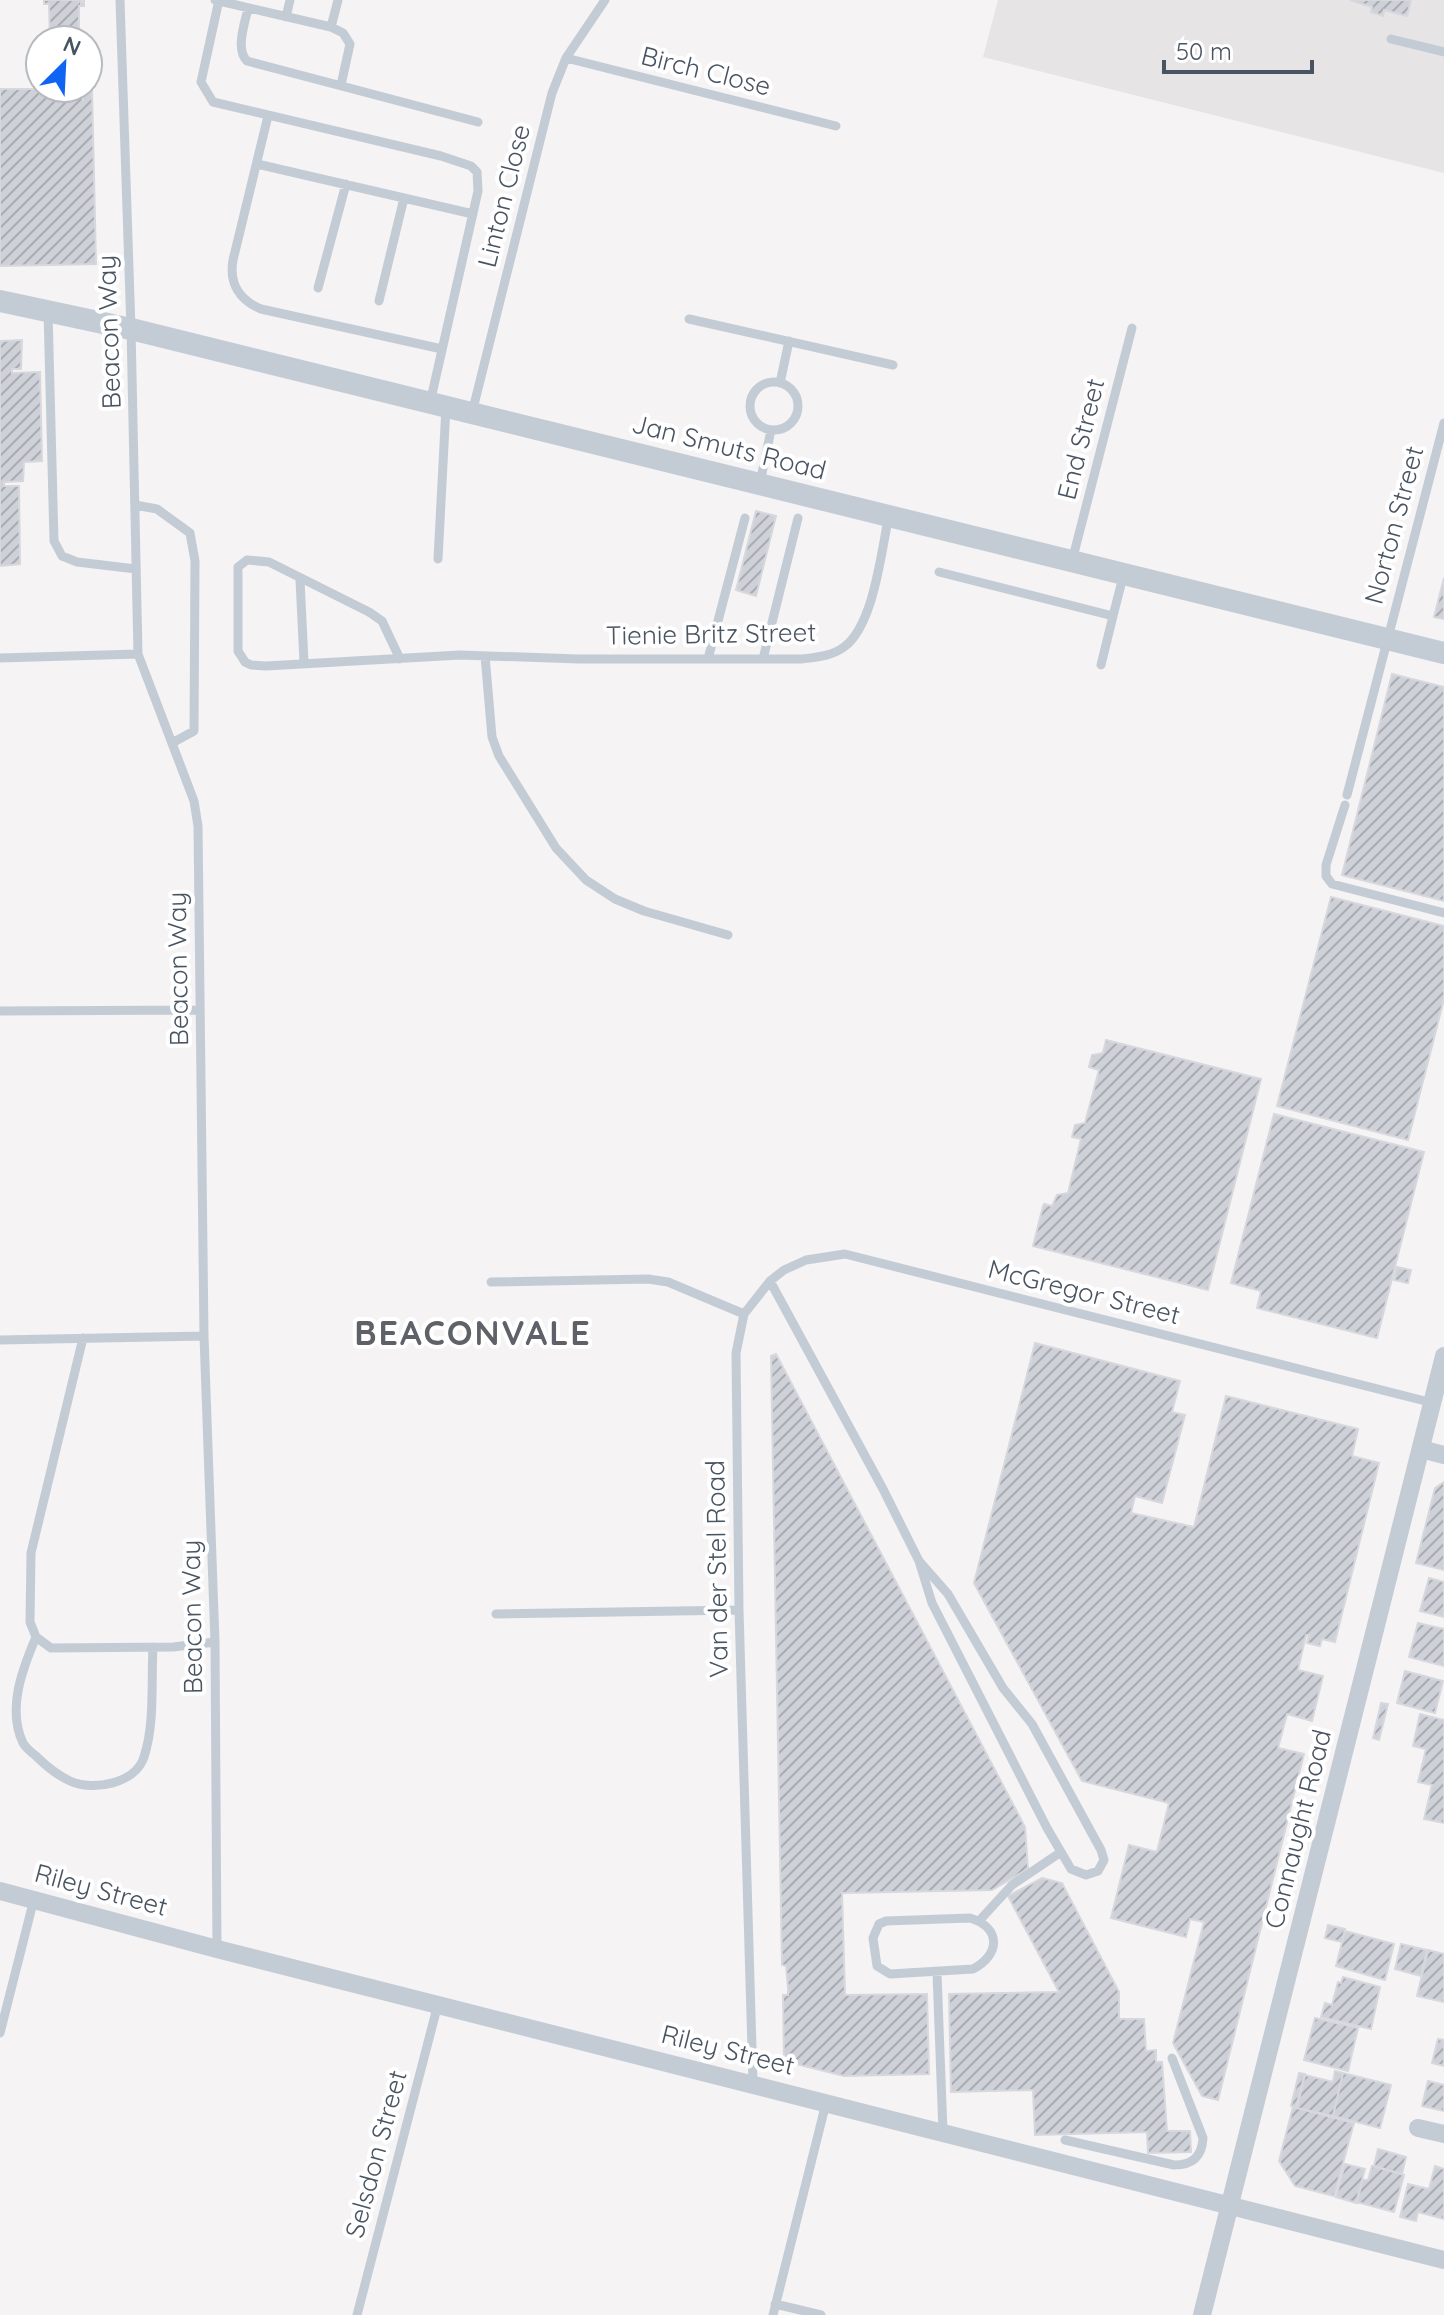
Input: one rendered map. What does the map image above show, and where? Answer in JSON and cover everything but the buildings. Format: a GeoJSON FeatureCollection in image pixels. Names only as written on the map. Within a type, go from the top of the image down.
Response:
{"type":"FeatureCollection","features":[{"type":"Feature","properties":{"kind":"street","name":"Jan Smuts Road"},"geometry":{"type":"LineString","coordinates":[[0,301],[131,329],[1444,653]]}},
{"type":"Feature","properties":{"kind":"street","name":"Connaught Road"},"geometry":{"type":"LineString","coordinates":[[1202,2315],[1444,1356]]}},
{"type":"Feature","properties":{"kind":"street"},"geometry":{"type":"LineString","coordinates":[[1421,1449],[1444,1455]]}},
{"type":"Feature","properties":{"kind":"street","name":"Riley Street"},"geometry":{"type":"LineString","coordinates":[[0,1891],[217,1949],[1444,2260]]}},
{"type":"Feature","properties":{"kind":"street"},"geometry":{"type":"LineString","coordinates":[[1418,2128],[1444,2134]]}},
{"type":"Feature","properties":{"kind":"lane","name":"Beacon Way"},"geometry":{"type":"LineString","coordinates":[[120,0],[138,654],[197,817],[204,1336],[215,1642],[217,1949]]}},
{"type":"Feature","properties":{"kind":"lane"},"geometry":{"type":"LineString","coordinates":[[341,85],[350,44],[343,33],[331,27],[218,0],[202,69],[202,88],[213,102],[373,139],[471,166],[477,172],[479,182],[473,214],[442,349],[438,405],[438,559]]}},
{"type":"Feature","properties":{"kind":"lane"},"geometry":{"type":"LineString","coordinates":[[286,17],[290,0]]}},
{"type":"Feature","properties":{"kind":"lane"},"geometry":{"type":"LineString","coordinates":[[331,27],[338,0]]}},
{"type":"Feature","properties":{"kind":"lane","name":"Linton Close"},"geometry":{"type":"LineString","coordinates":[[472,413],[552,93],[566,58],[605,0]]}},
{"type":"Feature","properties":{"kind":"lane"},"geometry":{"type":"LineString","coordinates":[[248,8],[241,49],[244,59],[478,122]]}},
{"type":"Feature","properties":{"kind":"lane"},"geometry":{"type":"LineString","coordinates":[[1391,39],[1444,52]]}},
{"type":"Feature","properties":{"kind":"lane","name":"Birch Close"},"geometry":{"type":"LineString","coordinates":[[566,58],[836,126]]}},
{"type":"Feature","properties":{"kind":"lane"},"geometry":{"type":"LineString","coordinates":[[268,116],[231,272],[235,288],[243,299],[261,309],[442,349]]}},
{"type":"Feature","properties":{"kind":"lane"},"geometry":{"type":"LineString","coordinates":[[257,164],[473,214]]}},
{"type":"Feature","properties":{"kind":"lane"},"geometry":{"type":"LineString","coordinates":[[318,288],[346,184]]}},
{"type":"Feature","properties":{"kind":"lane"},"geometry":{"type":"LineString","coordinates":[[379,301],[404,198]]}},
{"type":"Feature","properties":{"kind":"lane"},"geometry":{"type":"LineString","coordinates":[[48,311],[54,541],[62,556],[77,562],[136,569]]}},
{"type":"Feature","properties":{"kind":"lane"},"geometry":{"type":"LineString","coordinates":[[689,319],[893,365]]}},
{"type":"Feature","properties":{"kind":"lane","name":"End Street"},"geometry":{"type":"LineString","coordinates":[[1072,561],[1132,328]]}},
{"type":"Feature","properties":{"kind":"lane"},"geometry":{"type":"LineString","coordinates":[[780,383],[789,341]]}},
{"type":"Feature","properties":{"kind":"lane"},"geometry":{"type":"LineString","coordinates":[[780,383],[789,388],[798,405],[790,424],[771,430],[753,418],[750,407],[752,396],[759,387],[780,383]]}},
{"type":"Feature","properties":{"kind":"lane","name":"Norton Street"},"geometry":{"type":"LineString","coordinates":[[1444,423],[1346,800],[1326,865],[1326,876],[1332,884],[1444,913]]}},
{"type":"Feature","properties":{"kind":"lane"},"geometry":{"type":"LineString","coordinates":[[760,483],[771,430]]}},
{"type":"Feature","properties":{"kind":"lane"},"geometry":{"type":"LineString","coordinates":[[135,505],[157,509],[190,533],[195,561],[196,717],[194,731],[172,743]]}},
{"type":"Feature","properties":{"kind":"lane","name":"Tienie Britz Street"},"geometry":{"type":"LineString","coordinates":[[300,580],[269,562],[257,559],[242,562],[237,573],[238,651],[245,662],[251,665],[435,656],[823,657],[841,649],[855,637],[866,619],[889,515]]}},
{"type":"Feature","properties":{"kind":"lane"},"geometry":{"type":"LineString","coordinates":[[708,659],[745,518]]}},
{"type":"Feature","properties":{"kind":"lane"},"geometry":{"type":"LineString","coordinates":[[763,659],[798,518]]}},
{"type":"Feature","properties":{"kind":"lane"},"geometry":{"type":"LineString","coordinates":[[939,572],[1113,616]]}},
{"type":"Feature","properties":{"kind":"lane"},"geometry":{"type":"LineString","coordinates":[[1101,665],[1124,573]]}},
{"type":"Feature","properties":{"kind":"lane"},"geometry":{"type":"LineString","coordinates":[[304,662],[300,580],[376,616],[389,631],[400,659]]}},
{"type":"Feature","properties":{"kind":"lane"},"geometry":{"type":"LineString","coordinates":[[0,658],[138,654]]}},
{"type":"Feature","properties":{"kind":"lane"},"geometry":{"type":"LineString","coordinates":[[485,656],[491,725],[499,756],[556,848],[586,880],[615,899],[644,911],[728,935]]}},
{"type":"Feature","properties":{"kind":"lane"},"geometry":{"type":"LineString","coordinates":[[0,1011],[200,1010]]}},
{"type":"Feature","properties":{"kind":"lane","name":"McGregor Street"},"geometry":{"type":"LineString","coordinates":[[744,1314],[770,1281],[784,1270],[806,1260],[845,1254],[1433,1403]]}},
{"type":"Feature","properties":{"kind":"lane"},"geometry":{"type":"LineString","coordinates":[[491,1282],[648,1279],[668,1282],[744,1314]]}},
{"type":"Feature","properties":{"kind":"lane"},"geometry":{"type":"LineString","coordinates":[[770,1281],[919,1561],[932,1603],[1061,1852],[1077,1873],[1094,1873],[1103,1866],[1101,1850],[1032,1724],[1003,1688],[948,1594],[919,1561]]}},
{"type":"Feature","properties":{"kind":"lane","name":"Van der Stel Road"},"geometry":{"type":"LineString","coordinates":[[744,1314],[736,1353],[739,1610],[753,2083]]}},
{"type":"Feature","properties":{"kind":"lane"},"geometry":{"type":"LineString","coordinates":[[0,1340],[204,1336]]}},
{"type":"Feature","properties":{"kind":"lane"},"geometry":{"type":"LineString","coordinates":[[83,1338],[31,1553],[30,1622],[36,1637],[51,1648],[153,1647],[215,1642]]}},
{"type":"Feature","properties":{"kind":"lane"},"geometry":{"type":"LineString","coordinates":[[496,1614],[739,1610]]}},
{"type":"Feature","properties":{"kind":"lane"},"geometry":{"type":"LineString","coordinates":[[36,1637],[20,1674],[17,1713],[24,1745],[49,1769],[73,1783],[101,1785],[129,1777],[144,1759],[150,1717],[153,1647]]}},
{"type":"Feature","properties":{"kind":"lane"},"geometry":{"type":"LineString","coordinates":[[979,1921],[1012,1885],[1061,1852]]}},
{"type":"Feature","properties":{"kind":"lane"},"geometry":{"type":"LineString","coordinates":[[0,2033],[34,1899]]}},
{"type":"Feature","properties":{"kind":"lane"},"geometry":{"type":"LineString","coordinates":[[970,1918],[979,1921],[987,1925],[993,1934],[991,1955],[973,1969],[890,1974],[883,1971],[874,1958],[873,1938],[879,1924],[886,1921],[970,1918]]}},
{"type":"Feature","properties":{"kind":"lane"},"geometry":{"type":"LineString","coordinates":[[937,1973],[943,2132]]}},
{"type":"Feature","properties":{"kind":"lane","name":"Selsdon Street"},"geometry":{"type":"LineString","coordinates":[[357,2315],[438,2004]]}},
{"type":"Feature","properties":{"kind":"lane"},"geometry":{"type":"LineString","coordinates":[[1065,2140],[1174,2165],[1185,2165],[1196,2159],[1201,2152],[1203,2138],[1172,2058]]}},
{"type":"Feature","properties":{"kind":"lane"},"geometry":{"type":"LineString","coordinates":[[773,2315],[826,2103]]}},
{"type":"Feature","properties":{"kind":"lane"},"geometry":{"type":"LineString","coordinates":[[1095,2171],[1101,2148]]}},
{"type":"Feature","properties":{"kind":"lane"},"geometry":{"type":"LineString","coordinates":[[775,2304],[821,2315]]}},
{"type":"Feature","properties":{"kind":"shaded area"},"geometry":{"type":"Polygon","coordinates":[[[998,0],[1444,0],[1444,173],[983,57],[998,0]]]}},
{"type":"Feature","properties":{"kind":"district","name":"BEACONVALE"},"geometry":{"type":"Point","coordinates":[473,1333]}}]}
